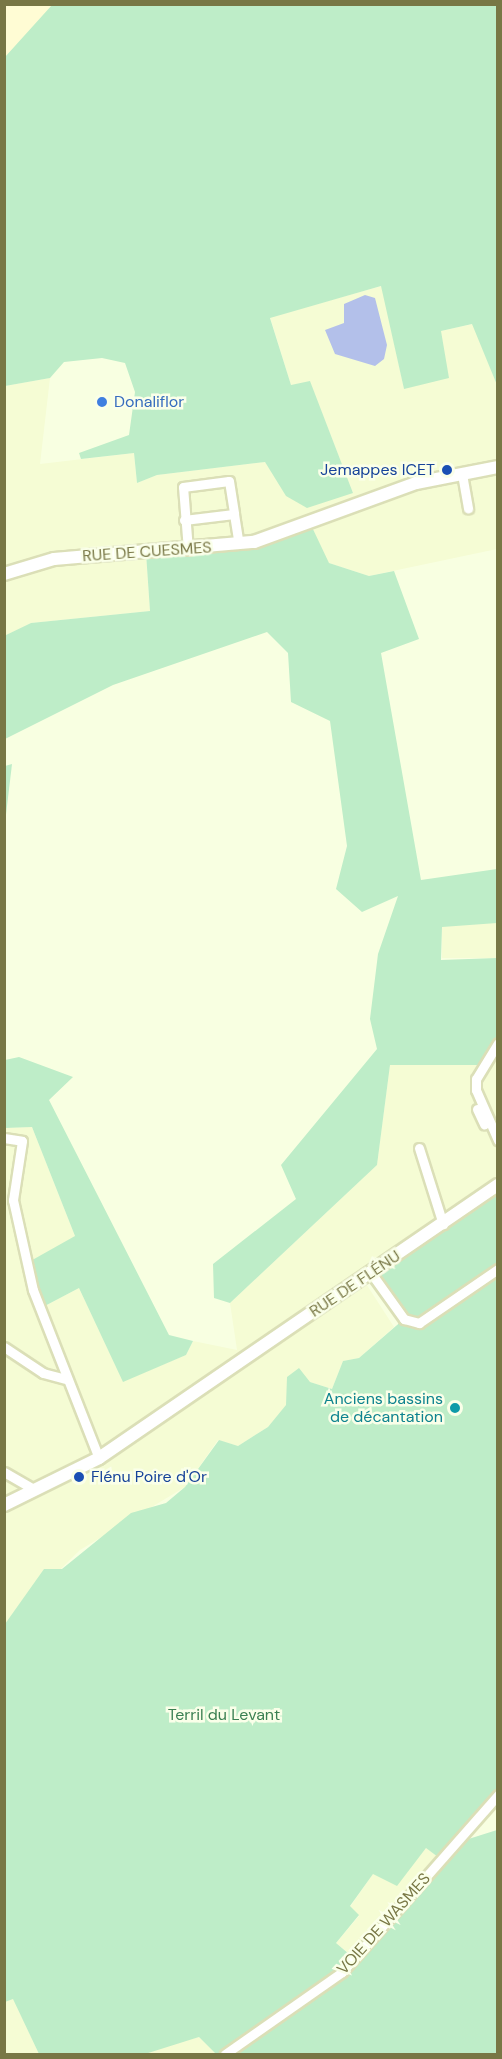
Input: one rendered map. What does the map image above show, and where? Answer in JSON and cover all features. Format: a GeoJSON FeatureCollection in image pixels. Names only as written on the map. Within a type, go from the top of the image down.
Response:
{"type":"FeatureCollection","features":[{"type":"Feature","properties":{"kind":"street","name":"RUE DE CUESMES"},"geometry":{"type":"LineString","coordinates":[[4,573],[54,559],[188,550],[239,544],[291,533],[416,483],[498,467]]}},
{"type":"Feature","properties":{"kind":"street"},"geometry":{"type":"LineString","coordinates":[[462,474],[468,507]]}},
{"type":"Feature","properties":{"kind":"street"},"geometry":{"type":"LineString","coordinates":[[188,550],[183,486],[225,480],[239,544]]}},
{"type":"Feature","properties":{"kind":"street"},"geometry":{"type":"LineString","coordinates":[[184,520],[234,514]]}},
{"type":"Feature","properties":{"kind":"street"},"geometry":{"type":"LineString","coordinates":[[498,1043],[476,1079],[476,1090],[498,1140]]}},
{"type":"Feature","properties":{"kind":"street"},"geometry":{"type":"LineString","coordinates":[[477,1109],[498,1147]]}},
{"type":"Feature","properties":{"kind":"street"},"geometry":{"type":"LineString","coordinates":[[4,1138],[22,1141],[13,1200],[33,1290],[65,1379],[99,1458]]}},
{"type":"Feature","properties":{"kind":"street"},"geometry":{"type":"LineString","coordinates":[[419,1148],[442,1224]]}},
{"type":"Feature","properties":{"kind":"street","name":"RUE DE FLÉNU"},"geometry":{"type":"LineString","coordinates":[[4,1505],[32,1488],[99,1458],[498,1185]]}},
{"type":"Feature","properties":{"kind":"street"},"geometry":{"type":"LineString","coordinates":[[371,1273],[404,1319],[419,1323],[498,1269]]}},
{"type":"Feature","properties":{"kind":"street"},"geometry":{"type":"LineString","coordinates":[[4,1347],[44,1373],[65,1379]]}},
{"type":"Feature","properties":{"kind":"street"},"geometry":{"type":"LineString","coordinates":[[4,1472],[32,1488]]}},
{"type":"Feature","properties":{"kind":"street","name":"VOIE DE WASMES"},"geometry":{"type":"LineString","coordinates":[[225,2055],[342,1972],[498,1795]]}},
{"type":"Feature","properties":{"kind":"shaded area"},"geometry":{"type":"Polygon","coordinates":[[[5,5],[54,6],[5,57],[5,5]]]}},
{"type":"Feature","properties":{"kind":"shaded area"},"geometry":{"type":"Polygon","coordinates":[[[382,286],[404,389],[441,331],[473,324],[497,385],[497,549],[369,576],[329,563],[291,533],[146,554],[150,611],[31,623],[5,636],[5,386],[50,378],[40,464],[134,453],[137,483],[157,475],[265,462],[274,475],[353,493],[310,382],[291,385],[270,317],[382,286]]]}},
{"type":"Feature","properties":{"kind":"shaded area"},"geometry":{"type":"Polygon","coordinates":[[[442,923],[497,923],[497,958],[442,958],[442,923]]]}},
{"type":"Feature","properties":{"kind":"shaded area"},"geometry":{"type":"Polygon","coordinates":[[[497,1043],[497,1188],[363,1279],[394,1327],[359,1358],[343,1361],[332,1389],[310,1382],[268,1427],[238,1446],[218,1440],[185,1487],[80,1550],[5,1624],[5,1128],[32,1127],[75,1236],[39,1309],[79,1288],[123,1381],[186,1355],[193,1341],[237,1350],[230,1303],[377,1165],[390,1065],[483,1065],[497,1043]]]}},
{"type":"Feature","properties":{"kind":"shaded area"},"geometry":{"type":"Polygon","coordinates":[[[426,1848],[442,1860],[356,1959],[336,1943],[359,1916],[350,1907],[373,1874],[403,1872],[426,1848]]]}},
{"type":"Feature","properties":{"kind":"shaded area"},"geometry":{"type":"Polygon","coordinates":[[[13,1998],[39,2054],[7,2054],[5,2049],[5,2002],[13,1998]]]}},
{"type":"Feature","properties":{"kind":"shaded area"},"geometry":{"type":"Polygon","coordinates":[[[199,2037],[216,2054],[145,2054],[170,2044],[199,2037]]]}},
{"type":"Feature","properties":{"kind":"green space"},"geometry":{"type":"Polygon","coordinates":[[[52,5],[497,5],[497,385],[472,324],[441,331],[449,378],[404,389],[381,286],[270,318],[291,385],[310,381],[353,493],[307,508],[286,496],[265,462],[157,475],[137,483],[134,453],[81,459],[79,453],[129,435],[135,392],[125,363],[102,358],[64,362],[50,378],[5,386],[5,57],[52,5]]]}},
{"type":"Feature","properties":{"kind":"green space"},"geometry":{"type":"Polygon","coordinates":[[[311,525],[329,563],[369,576],[394,571],[419,639],[381,653],[421,880],[497,869],[497,923],[442,927],[441,960],[497,958],[497,1043],[483,1065],[390,1065],[377,1165],[230,1303],[214,1298],[213,1264],[296,1199],[281,1165],[377,1049],[370,1019],[378,954],[398,896],[362,912],[336,889],[347,846],[330,721],[291,702],[288,653],[267,632],[113,685],[5,739],[4,636],[31,623],[150,611],[146,553],[311,525]]]}},
{"type":"Feature","properties":{"kind":"green space"},"geometry":{"type":"Polygon","coordinates":[[[12,764],[5,823],[5,766],[12,764]]]}},
{"type":"Feature","properties":{"kind":"green space"},"geometry":{"type":"Polygon","coordinates":[[[19,1057],[73,1077],[49,1100],[169,1335],[193,1341],[186,1355],[123,1382],[79,1288],[39,1309],[27,1263],[75,1236],[32,1127],[5,1128],[5,1060],[19,1057]]]}},
{"type":"Feature","properties":{"kind":"green space","name":"Terril du Levant"},"geometry":{"type":"Polygon","coordinates":[[[497,1188],[497,1795],[459,1842],[497,1830],[497,2054],[216,2054],[199,2037],[145,2054],[39,2054],[13,1999],[5,2002],[5,1624],[44,1569],[62,1569],[131,1513],[166,1503],[185,1487],[219,1440],[238,1446],[268,1427],[286,1405],[287,1377],[299,1368],[310,1382],[332,1389],[343,1361],[359,1358],[404,1319],[371,1273],[497,1188]],[[426,1848],[397,1886],[373,1874],[350,1906],[359,1915],[336,1943],[355,1959],[442,1860],[426,1848]]]}},
{"type":"Feature","properties":{"kind":"water"},"geometry":{"type":"Polygon","coordinates":[[[365,295],[375,298],[387,345],[384,359],[375,366],[335,354],[325,330],[344,323],[344,304],[365,295]]]}},
{"type":"Feature","properties":{"kind":"place","name":"Donaliflor"},"geometry":{"type":"Point","coordinates":[102,402]}},
{"type":"Feature","properties":{"kind":"place","name":"Jemappes ICET"},"geometry":{"type":"Point","coordinates":[447,470]}},
{"type":"Feature","properties":{"kind":"place","name":"Anciens bassins de décantation"},"geometry":{"type":"Point","coordinates":[455,1408]}},
{"type":"Feature","properties":{"kind":"place","name":"Flénu Poire d'Or"},"geometry":{"type":"Point","coordinates":[79,1477]}}]}
